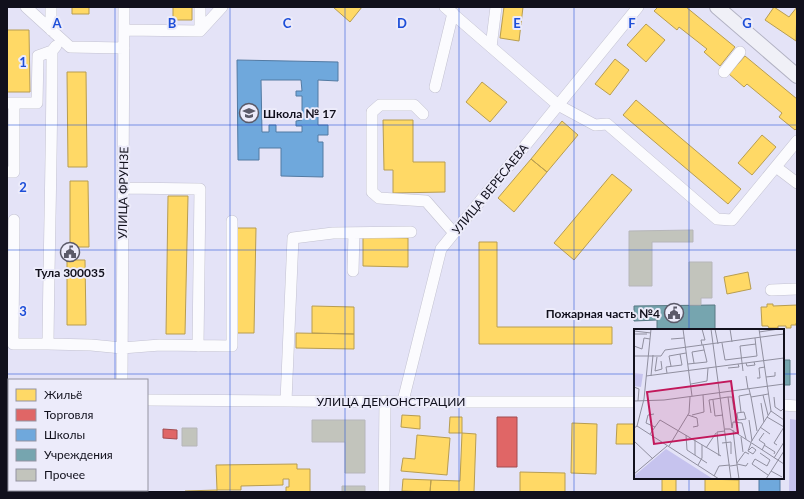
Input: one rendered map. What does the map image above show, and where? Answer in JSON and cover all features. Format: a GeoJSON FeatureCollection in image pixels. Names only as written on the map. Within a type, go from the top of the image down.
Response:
{"type":"FeatureCollection","features":[{"type":"Feature","properties":{"kind":"main road"},"geometry":{"type":"LineString","coordinates":[[717,7],[797,76]]}},
{"type":"Feature","properties":{"kind":"street"},"geometry":{"type":"LineString","coordinates":[[26,7],[70,47],[124,48]]}},
{"type":"Feature","properties":{"kind":"street"},"geometry":{"type":"LineString","coordinates":[[51,7],[51,30]]}},
{"type":"Feature","properties":{"kind":"street","name":"УЛИЦА ФРУНЗЕ"},"geometry":{"type":"LineString","coordinates":[[122,379],[124,7]]}},
{"type":"Feature","properties":{"kind":"street"},"geometry":{"type":"LineString","coordinates":[[200,7],[200,30]]}},
{"type":"Feature","properties":{"kind":"street"},"geometry":{"type":"LineString","coordinates":[[125,30],[200,30],[222,7]]}},
{"type":"Feature","properties":{"kind":"street"},"geometry":{"type":"LineString","coordinates":[[491,47],[496,7]]}},
{"type":"Feature","properties":{"kind":"street","name":"УЛИЦА ВЕРЕСАЕВА"},"geometry":{"type":"LineString","coordinates":[[403,402],[440,249],[638,7]]}},
{"type":"Feature","properties":{"kind":"street"},"geometry":{"type":"LineString","coordinates":[[449,10],[558,105],[595,125],[607,124],[717,219],[732,220],[797,141]]}},
{"type":"Feature","properties":{"kind":"street"},"geometry":{"type":"LineString","coordinates":[[435,87],[449,10]]}},
{"type":"Feature","properties":{"kind":"street"},"geometry":{"type":"LineString","coordinates":[[7,172],[14,172],[11,103],[37,103],[38,56],[52,51],[61,39]]}},
{"type":"Feature","properties":{"kind":"street"},"geometry":{"type":"LineString","coordinates":[[48,344],[50,182],[52,152],[52,51]]}},
{"type":"Feature","properties":{"kind":"street"},"geometry":{"type":"LineString","coordinates":[[724,72],[740,52]]}},
{"type":"Feature","properties":{"kind":"street"},"geometry":{"type":"LineString","coordinates":[[423,114],[414,105],[380,105],[372,112],[372,192],[379,198],[426,201],[454,233]]}},
{"type":"Feature","properties":{"kind":"street"},"geometry":{"type":"LineString","coordinates":[[776,167],[797,183]]}},
{"type":"Feature","properties":{"kind":"street"},"geometry":{"type":"LineString","coordinates":[[123,188],[200,189],[198,346]]}},
{"type":"Feature","properties":{"kind":"street"},"geometry":{"type":"LineString","coordinates":[[14,220],[13,344],[91,345],[122,348],[160,345],[232,346],[232,221]]}},
{"type":"Feature","properties":{"kind":"street"},"geometry":{"type":"LineString","coordinates":[[286,401],[293,238],[334,233],[411,232]]}},
{"type":"Feature","properties":{"kind":"street"},"geometry":{"type":"LineString","coordinates":[[353,271],[354,233]]}},
{"type":"Feature","properties":{"kind":"street"},"geometry":{"type":"LineString","coordinates":[[771,290],[797,289]]}},
{"type":"Feature","properties":{"kind":"street","name":"УЛИЦА ДЕМОНСТРАЦИИ"},"geometry":{"type":"LineString","coordinates":[[148,400],[634,402]]}},
{"type":"Feature","properties":{"kind":"street"},"geometry":{"type":"LineString","coordinates":[[384,492],[385,402]]}},
{"type":"Feature","properties":{"kind":"street"},"geometry":{"type":"LineString","coordinates":[[784,405],[797,406]]}},
{"type":"Feature","properties":{"kind":"shaded area"},"geometry":{"type":"Polygon","coordinates":[[[790,419],[797,420],[797,492],[789,492],[790,419]]]}},
{"type":"Feature","properties":{"kind":"building: Жильё"},"geometry":{"type":"Polygon","coordinates":[[[72,7],[89,7],[89,14],[72,14],[72,7]]]}},
{"type":"Feature","properties":{"kind":"building: Жильё"},"geometry":{"type":"Polygon","coordinates":[[[173,7],[192,7],[192,20],[173,20],[173,7]]]}},
{"type":"Feature","properties":{"kind":"building: Жильё"},"geometry":{"type":"Polygon","coordinates":[[[333,7],[362,7],[350,22],[333,7]]]}},
{"type":"Feature","properties":{"kind":"building: Жильё"},"geometry":{"type":"Polygon","coordinates":[[[504,7],[523,7],[519,41],[500,38],[504,7]]]}},
{"type":"Feature","properties":{"kind":"building: Жильё"},"geometry":{"type":"Polygon","coordinates":[[[658,7],[686,7],[735,47],[720,66],[704,52],[707,49],[679,27],[677,30],[654,11],[658,7]]]}},
{"type":"Feature","properties":{"kind":"building: Жильё"},"geometry":{"type":"Polygon","coordinates":[[[774,7],[789,17],[797,7],[796,41],[765,20],[774,7]]]}},
{"type":"Feature","properties":{"kind":"building: Жильё"},"geometry":{"type":"Polygon","coordinates":[[[646,24],[665,40],[646,62],[627,45],[646,24]]]}},
{"type":"Feature","properties":{"kind":"building: Жильё"},"geometry":{"type":"Polygon","coordinates":[[[7,30],[29,30],[30,92],[7,92],[7,30]]]}},
{"type":"Feature","properties":{"kind":"building: Жильё"},"geometry":{"type":"Polygon","coordinates":[[[745,56],[797,99],[797,128],[795,130],[779,117],[782,113],[747,84],[744,87],[729,74],[745,56]]]}},
{"type":"Feature","properties":{"kind":"building: Жильё"},"geometry":{"type":"Polygon","coordinates":[[[615,59],[629,70],[610,95],[595,84],[615,59]]]}},
{"type":"Feature","properties":{"kind":"building: Жильё"},"geometry":{"type":"Polygon","coordinates":[[[67,72],[86,72],[87,167],[68,167],[67,72]]]}},
{"type":"Feature","properties":{"kind":"building: Жильё"},"geometry":{"type":"Polygon","coordinates":[[[482,82],[507,102],[490,122],[466,102],[482,82]]]}},
{"type":"Feature","properties":{"kind":"building: Жильё"},"geometry":{"type":"Polygon","coordinates":[[[636,100],[741,189],[728,204],[623,115],[636,100]]]}},
{"type":"Feature","properties":{"kind":"building: Жильё"},"geometry":{"type":"Polygon","coordinates":[[[383,120],[413,120],[413,162],[445,162],[445,192],[393,193],[393,170],[384,170],[383,120]]]}},
{"type":"Feature","properties":{"kind":"building: Жильё"},"geometry":{"type":"Polygon","coordinates":[[[562,121],[578,135],[547,172],[531,159],[562,121]]]}},
{"type":"Feature","properties":{"kind":"building: Жильё"},"geometry":{"type":"Polygon","coordinates":[[[762,135],[776,147],[752,175],[738,163],[762,135]]]}},
{"type":"Feature","properties":{"kind":"building: Жильё"},"geometry":{"type":"Polygon","coordinates":[[[531,159],[547,172],[514,212],[498,198],[531,159]]]}},
{"type":"Feature","properties":{"kind":"building: Жильё"},"geometry":{"type":"Polygon","coordinates":[[[612,174],[632,190],[574,260],[554,243],[612,174]]]}},
{"type":"Feature","properties":{"kind":"building: Жильё"},"geometry":{"type":"Polygon","coordinates":[[[70,181],[88,181],[89,247],[70,247],[70,181]]]}},
{"type":"Feature","properties":{"kind":"building: Жильё"},"geometry":{"type":"Polygon","coordinates":[[[168,196],[188,196],[185,334],[166,334],[168,196]]]}},
{"type":"Feature","properties":{"kind":"building: Жильё"},"geometry":{"type":"Polygon","coordinates":[[[236,228],[256,228],[254,333],[235,333],[236,228]]]}},
{"type":"Feature","properties":{"kind":"building: Жильё"},"geometry":{"type":"Polygon","coordinates":[[[363,237],[408,238],[408,267],[363,266],[363,237]]]}},
{"type":"Feature","properties":{"kind":"building: Жильё"},"geometry":{"type":"Polygon","coordinates":[[[479,242],[497,242],[497,327],[612,327],[612,344],[479,344],[479,242]]]}},
{"type":"Feature","properties":{"kind":"building: Жильё"},"geometry":{"type":"Polygon","coordinates":[[[67,260],[85,260],[86,325],[67,325],[67,260]]]}},
{"type":"Feature","properties":{"kind":"building: Жильё"},"geometry":{"type":"Polygon","coordinates":[[[748,272],[751,289],[727,294],[724,277],[748,272]]]}},
{"type":"Feature","properties":{"kind":"building: Жильё"},"geometry":{"type":"Polygon","coordinates":[[[767,304],[773,304],[773,306],[797,305],[796,325],[791,325],[791,328],[786,328],[786,326],[769,328],[768,326],[762,326],[761,307],[767,307],[767,304]]]}},
{"type":"Feature","properties":{"kind":"building: Жильё"},"geometry":{"type":"Polygon","coordinates":[[[312,306],[354,307],[354,334],[312,333],[312,306]]]}},
{"type":"Feature","properties":{"kind":"building: Жильё"},"geometry":{"type":"Polygon","coordinates":[[[296,333],[354,334],[354,349],[296,348],[296,333]]]}},
{"type":"Feature","properties":{"kind":"building: Жильё"},"geometry":{"type":"Polygon","coordinates":[[[402,415],[420,416],[420,429],[401,427],[402,415]]]}},
{"type":"Feature","properties":{"kind":"building: Жильё"},"geometry":{"type":"Polygon","coordinates":[[[450,417],[462,417],[462,433],[449,433],[450,417]]]}},
{"type":"Feature","properties":{"kind":"building: Жильё"},"geometry":{"type":"Polygon","coordinates":[[[572,423],[597,424],[596,474],[571,473],[572,423]]]}},
{"type":"Feature","properties":{"kind":"building: Жильё"},"geometry":{"type":"Polygon","coordinates":[[[617,424],[634,424],[634,444],[616,444],[617,424]]]}},
{"type":"Feature","properties":{"kind":"building: Жильё"},"geometry":{"type":"Polygon","coordinates":[[[462,433],[476,434],[474,492],[430,492],[431,480],[460,481],[462,433]]]}},
{"type":"Feature","properties":{"kind":"building: Жильё"},"geometry":{"type":"Polygon","coordinates":[[[417,435],[450,438],[447,475],[401,471],[403,458],[415,459],[417,435]]]}},
{"type":"Feature","properties":{"kind":"building: Жильё"},"geometry":{"type":"Polygon","coordinates":[[[297,464],[297,469],[310,469],[310,492],[286,492],[286,487],[289,487],[289,479],[283,479],[283,485],[241,486],[241,490],[217,490],[216,465],[297,464]]]}},
{"type":"Feature","properties":{"kind":"building: Жильё"},"geometry":{"type":"Polygon","coordinates":[[[520,472],[565,473],[565,492],[520,492],[520,472]]]}},
{"type":"Feature","properties":{"kind":"building: Жильё"},"geometry":{"type":"Polygon","coordinates":[[[403,479],[431,480],[430,492],[402,491],[403,479]]]}},
{"type":"Feature","properties":{"kind":"building: Жильё"},"geometry":{"type":"Polygon","coordinates":[[[662,479],[676,479],[676,492],[662,492],[662,479]]]}},
{"type":"Feature","properties":{"kind":"building: Жильё"},"geometry":{"type":"Polygon","coordinates":[[[705,479],[739,480],[739,492],[705,492],[705,479]]]}},
{"type":"Feature","properties":{"kind":"building: Жильё"},"geometry":{"type":"Polygon","coordinates":[[[217,490],[217,492],[185,492],[185,491],[217,490]]]}},
{"type":"Feature","properties":{"kind":"building: Торговля"},"geometry":{"type":"Polygon","coordinates":[[[497,417],[517,417],[517,467],[497,467],[497,417]]]}},
{"type":"Feature","properties":{"kind":"building: Торговля"},"geometry":{"type":"Polygon","coordinates":[[[163,429],[177,430],[177,439],[163,438],[163,429]]]}},
{"type":"Feature","properties":{"kind":"building: Школы","name":"Школа № 17"},"geometry":{"type":"Polygon","coordinates":[[[237,60],[338,62],[338,81],[318,80],[318,125],[328,125],[328,135],[318,135],[318,142],[323,142],[323,177],[281,176],[281,148],[259,148],[259,160],[238,160],[237,60]],[[261,80],[262,132],[269,132],[269,125],[276,125],[276,132],[302,132],[302,126],[296,126],[296,121],[302,120],[302,96],[296,96],[296,91],[302,91],[301,80],[261,80]]]}},
{"type":"Feature","properties":{"kind":"building: Школы"},"geometry":{"type":"Polygon","coordinates":[[[759,479],[780,479],[780,492],[759,492],[759,479]]]}},
{"type":"Feature","properties":{"kind":"building: Учреждения","name":"Пожарная часть №4"},"geometry":{"type":"Polygon","coordinates":[[[715,305],[715,329],[657,329],[657,320],[634,321],[634,306],[715,305]]]}},
{"type":"Feature","properties":{"kind":"building: Учреждения"},"geometry":{"type":"Polygon","coordinates":[[[784,360],[790,360],[790,385],[784,385],[784,360]]]}},
{"type":"Feature","properties":{"kind":"building: Учреждения"},"geometry":{"type":"Polygon","coordinates":[[[7,468],[8,491],[78,491],[78,492],[7,492],[7,468]]]}},
{"type":"Feature","properties":{"kind":"building: Прочее"},"geometry":{"type":"Polygon","coordinates":[[[693,230],[693,242],[652,242],[652,286],[629,286],[629,231],[693,230]]]}},
{"type":"Feature","properties":{"kind":"building: Прочее"},"geometry":{"type":"Polygon","coordinates":[[[689,262],[712,262],[712,298],[701,298],[701,305],[689,305],[689,262]]]}},
{"type":"Feature","properties":{"kind":"building: Прочее"},"geometry":{"type":"Polygon","coordinates":[[[312,420],[365,420],[365,473],[345,473],[345,442],[312,442],[312,420]]]}},
{"type":"Feature","properties":{"kind":"building: Прочее"},"geometry":{"type":"Polygon","coordinates":[[[182,428],[197,428],[197,446],[182,446],[182,428]]]}},
{"type":"Feature","properties":{"kind":"building: Прочее"},"geometry":{"type":"Polygon","coordinates":[[[342,486],[365,486],[365,492],[342,492],[342,486]]]}},
{"type":"Feature","properties":{"kind":"place","name":"Школа № 17"},"geometry":{"type":"Point","coordinates":[249,113]}},
{"type":"Feature","properties":{"kind":"place","name":"Тула 300035"},"geometry":{"type":"Point","coordinates":[70,252]}},
{"type":"Feature","properties":{"kind":"place","name":"Пожарная часть №4"},"geometry":{"type":"Point","coordinates":[674,313]}}]}
